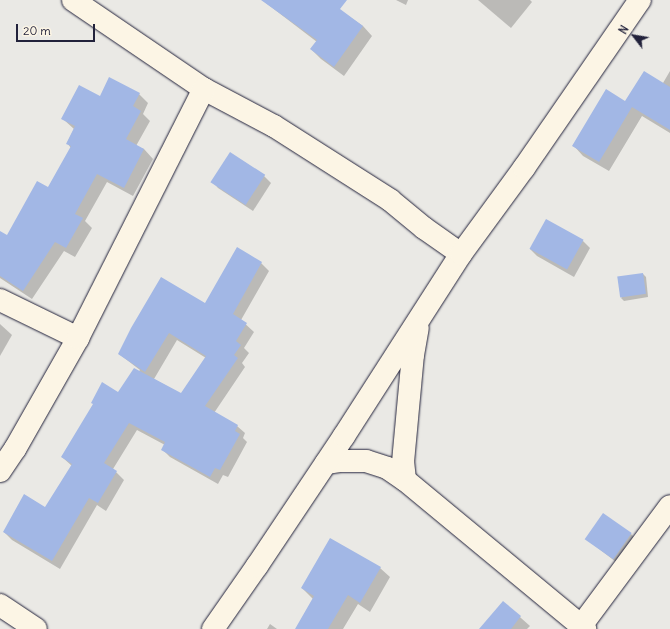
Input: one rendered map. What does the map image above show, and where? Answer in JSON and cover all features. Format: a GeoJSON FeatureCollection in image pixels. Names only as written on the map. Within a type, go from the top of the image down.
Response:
{"type":"FeatureCollection","features":[{"type":"Feature","properties":{"kind":"street"},"geometry":{"type":"LineString","coordinates":[[73,0],[204,88],[274,126],[390,200],[424,228],[461,254]]}},
{"type":"Feature","properties":{"kind":"street"},"geometry":{"type":"LineString","coordinates":[[212,629],[257,566],[326,463],[461,254],[524,168],[640,0]]}},
{"type":"Feature","properties":{"kind":"street"},"geometry":{"type":"LineString","coordinates":[[0,471],[15,449],[78,338],[204,88]]}},
{"type":"Feature","properties":{"kind":"street"},"geometry":{"type":"LineString","coordinates":[[0,300],[78,338]]}},
{"type":"Feature","properties":{"kind":"street"},"geometry":{"type":"LineString","coordinates":[[404,480],[403,462],[413,355],[421,317]]}},
{"type":"Feature","properties":{"kind":"street"},"geometry":{"type":"LineString","coordinates":[[326,463],[341,461],[366,461],[387,468],[404,480],[583,627],[670,506]]}},
{"type":"Feature","properties":{"kind":"street"},"geometry":{"type":"LineString","coordinates":[[0,605],[36,629]]}},
{"type":"Feature","properties":{"kind":"building"},"geometry":{"type":"Polygon","coordinates":[[[261,0],[347,0],[340,9],[363,26],[334,67],[310,49],[317,40],[261,0]]]}},
{"type":"Feature","properties":{"kind":"building"},"geometry":{"type":"Polygon","coordinates":[[[644,71],[670,87],[670,130],[632,107],[599,162],[572,146],[606,89],[625,101],[644,71]]]}},
{"type":"Feature","properties":{"kind":"building"},"geometry":{"type":"Polygon","coordinates":[[[109,77],[140,93],[133,106],[141,111],[126,139],[144,149],[124,188],[97,174],[75,214],[83,218],[66,248],[55,242],[23,291],[0,276],[0,231],[7,235],[37,181],[48,187],[71,146],[66,144],[75,126],[61,119],[79,85],[100,96],[109,77]]]}},
{"type":"Feature","properties":{"kind":"building"},"geometry":{"type":"Polygon","coordinates":[[[230,152],[265,175],[246,205],[210,182],[230,152]]]}},
{"type":"Feature","properties":{"kind":"building"},"geometry":{"type":"Polygon","coordinates":[[[546,219],[584,240],[567,270],[530,249],[546,219]]]}},
{"type":"Feature","properties":{"kind":"building"},"geometry":{"type":"Polygon","coordinates":[[[237,247],[262,262],[233,314],[247,323],[236,341],[241,345],[234,355],[238,358],[205,406],[238,425],[235,431],[240,434],[220,470],[215,468],[210,477],[161,450],[165,442],[129,423],[104,463],[117,471],[98,503],[89,498],[52,561],[3,532],[24,494],[45,507],[72,464],[61,457],[93,404],[91,403],[102,382],[118,392],[134,368],[181,393],[206,356],[169,333],[145,372],[118,354],[131,328],[161,277],[205,303],[237,247]]]}},
{"type":"Feature","properties":{"kind":"building"},"geometry":{"type":"Polygon","coordinates":[[[643,273],[646,294],[620,297],[617,277],[643,273]]]}},
{"type":"Feature","properties":{"kind":"building"},"geometry":{"type":"Polygon","coordinates":[[[603,513],[632,533],[613,559],[585,539],[603,513]]]}},
{"type":"Feature","properties":{"kind":"building"},"geometry":{"type":"Polygon","coordinates":[[[330,538],[381,567],[360,603],[348,595],[328,629],[295,629],[314,596],[301,588],[330,538]]]}},
{"type":"Feature","properties":{"kind":"building"},"geometry":{"type":"Polygon","coordinates":[[[503,601],[521,616],[511,629],[479,629],[503,601]]]}}]}
